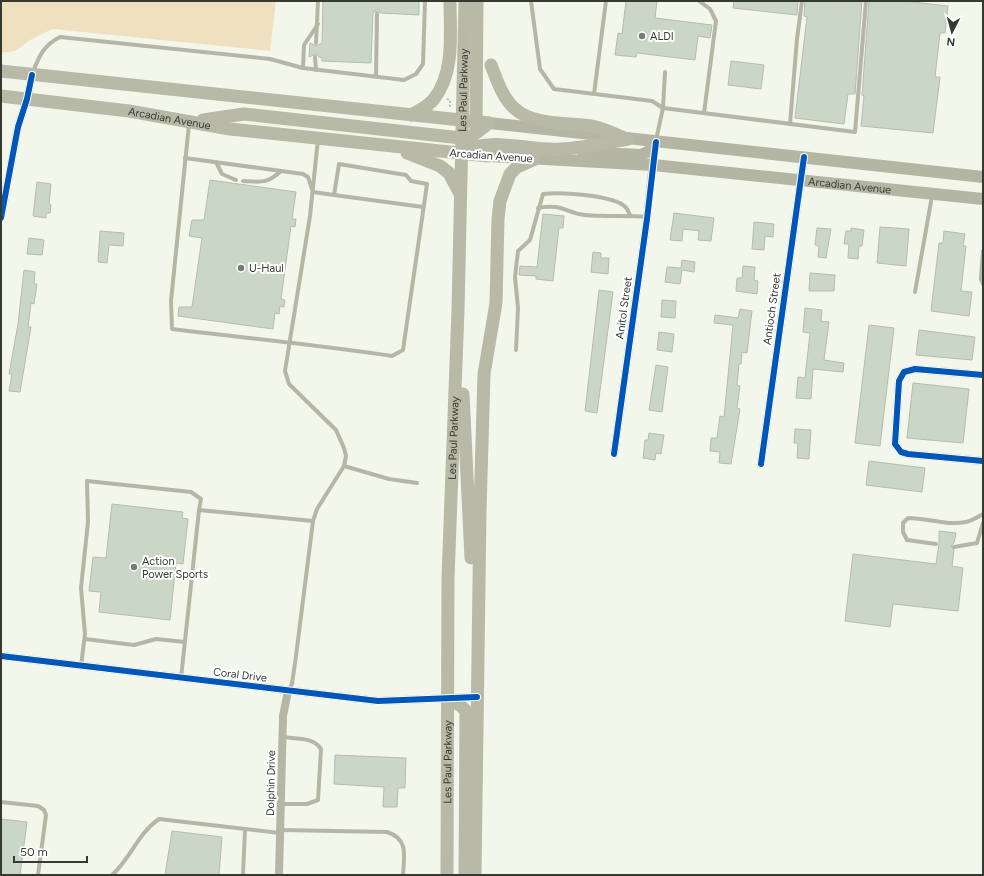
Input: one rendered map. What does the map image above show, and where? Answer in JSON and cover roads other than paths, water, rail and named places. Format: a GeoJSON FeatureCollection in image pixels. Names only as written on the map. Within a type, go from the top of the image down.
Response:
{"type":"FeatureCollection","features":[{"type":"Feature","properties":{"kind":"main road"},"geometry":{"type":"LineString","coordinates":[[411,114],[426,107],[434,99],[444,81],[449,57],[450,1]]}},
{"type":"Feature","properties":{"kind":"main road","name":"Les Paul Parkway"},"geometry":{"type":"LineString","coordinates":[[447,875],[448,578],[458,310],[461,154],[476,142],[462,120],[465,1]]}},
{"type":"Feature","properties":{"kind":"main road"},"geometry":{"type":"LineString","coordinates":[[476,142],[478,1]]}},
{"type":"Feature","properties":{"kind":"main road"},"geometry":{"type":"LineString","coordinates":[[491,65],[505,97],[513,107],[523,114],[533,119],[593,126],[628,139]]}},
{"type":"Feature","properties":{"kind":"main road"},"geometry":{"type":"LineString","coordinates":[[1,71],[462,120]]}},
{"type":"Feature","properties":{"kind":"main road","name":"Arcadian Avenue"},"geometry":{"type":"LineString","coordinates":[[1,96],[129,111],[230,129],[461,154]]}},
{"type":"Feature","properties":{"kind":"main road"},"geometry":{"type":"LineString","coordinates":[[190,122],[244,114],[476,142],[560,150],[628,139]]}},
{"type":"Feature","properties":{"kind":"main road","name":"Arcadian Avenue"},"geometry":{"type":"LineString","coordinates":[[983,177],[489,123],[476,142],[535,159],[653,165],[801,179],[983,199]]}},
{"type":"Feature","properties":{"kind":"main road"},"geometry":{"type":"LineString","coordinates":[[566,161],[602,153],[641,155],[648,151],[656,142]]}},
{"type":"Feature","properties":{"kind":"main road"},"geometry":{"type":"LineString","coordinates":[[390,147],[440,166],[449,173],[460,193]]}},
{"type":"Feature","properties":{"kind":"main road"},"geometry":{"type":"LineString","coordinates":[[475,875],[484,374],[496,303],[498,218],[500,201],[510,174],[517,167],[535,159]]}},
{"type":"Feature","properties":{"kind":"main road"},"geometry":{"type":"LineString","coordinates":[[458,310],[472,570],[479,590]]}},
{"type":"Feature","properties":{"kind":"main road"},"geometry":{"type":"LineString","coordinates":[[448,698],[466,711],[465,875]]}},
{"type":"Feature","properties":{"kind":"street"},"geometry":{"type":"LineString","coordinates":[[1,218],[18,127],[27,99],[32,75]]}},
{"type":"Feature","properties":{"kind":"street","name":"Anitol Street"},"geometry":{"type":"LineString","coordinates":[[614,454],[656,142]]}},
{"type":"Feature","properties":{"kind":"street","name":"Antioch Street"},"geometry":{"type":"LineString","coordinates":[[761,464],[804,157]]}},
{"type":"Feature","properties":{"kind":"street"},"geometry":{"type":"LineString","coordinates":[[983,375],[916,369],[904,372],[899,381],[895,444],[901,452],[908,454],[983,461]]}},
{"type":"Feature","properties":{"kind":"street","name":"Coral Drive"},"geometry":{"type":"LineString","coordinates":[[1,656],[378,701],[477,697]]}},
{"type":"Feature","properties":{"kind":"street","name":"Dolphin Drive"},"geometry":{"type":"LineString","coordinates":[[280,875],[282,737],[283,716],[288,691]]}},
{"type":"Feature","properties":{"kind":"lane"},"geometry":{"type":"LineString","coordinates":[[316,43],[318,1]]}},
{"type":"Feature","properties":{"kind":"lane"},"geometry":{"type":"LineString","coordinates":[[32,75],[42,51],[50,42],[60,37],[270,59],[303,68],[404,80],[416,74],[423,64],[426,1]]}},
{"type":"Feature","properties":{"kind":"lane"},"geometry":{"type":"LineString","coordinates":[[531,1],[540,69],[554,89],[652,101],[663,108],[855,132],[866,1]]}},
{"type":"Feature","properties":{"kind":"lane"},"geometry":{"type":"LineString","coordinates":[[594,94],[606,1]]}},
{"type":"Feature","properties":{"kind":"lane"},"geometry":{"type":"LineString","coordinates":[[699,1],[710,9],[716,21],[704,113]]}},
{"type":"Feature","properties":{"kind":"lane"},"geometry":{"type":"LineString","coordinates":[[790,124],[797,39],[802,1]]}},
{"type":"Feature","properties":{"kind":"lane"},"geometry":{"type":"LineString","coordinates":[[376,76],[377,13]]}},
{"type":"Feature","properties":{"kind":"lane"},"geometry":{"type":"LineString","coordinates":[[303,68],[304,45],[318,24]]}},
{"type":"Feature","properties":{"kind":"lane"},"geometry":{"type":"LineString","coordinates":[[315,57],[316,70]]}},
{"type":"Feature","properties":{"kind":"lane"},"geometry":{"type":"LineString","coordinates":[[656,142],[663,108],[665,72]]}},
{"type":"Feature","properties":{"kind":"lane"},"geometry":{"type":"LineString","coordinates":[[190,122],[171,301],[172,329],[289,344],[309,344],[392,356],[403,350],[427,184],[411,181],[406,174],[339,164],[334,195]]}},
{"type":"Feature","properties":{"kind":"lane"},"geometry":{"type":"LineString","coordinates":[[288,691],[293,677],[313,521],[317,509],[344,466],[346,456],[336,430],[289,384],[285,371],[313,192],[318,139]]}},
{"type":"Feature","properties":{"kind":"lane"},"geometry":{"type":"LineString","coordinates":[[185,158],[302,174],[308,177],[313,192]]}},
{"type":"Feature","properties":{"kind":"lane"},"geometry":{"type":"LineString","coordinates":[[216,162],[222,174],[236,180]]}},
{"type":"Feature","properties":{"kind":"lane"},"geometry":{"type":"LineString","coordinates":[[243,181],[262,182],[272,180],[281,171]]}},
{"type":"Feature","properties":{"kind":"lane"},"geometry":{"type":"LineString","coordinates":[[313,192],[423,207]]}},
{"type":"Feature","properties":{"kind":"lane"},"geometry":{"type":"LineString","coordinates":[[516,350],[518,308],[515,277],[518,250],[530,240],[542,194],[560,192],[615,200],[625,206],[630,215]]}},
{"type":"Feature","properties":{"kind":"lane"},"geometry":{"type":"LineString","coordinates":[[915,292],[932,194]]}},
{"type":"Feature","properties":{"kind":"lane"},"geometry":{"type":"LineString","coordinates":[[538,208],[549,205],[565,208],[583,215],[619,217],[630,215],[647,217]]}},
{"type":"Feature","properties":{"kind":"lane"},"geometry":{"type":"LineString","coordinates":[[983,251],[981,279],[983,284]]}},
{"type":"Feature","properties":{"kind":"lane"},"geometry":{"type":"LineString","coordinates":[[344,466],[389,480],[417,483]]}},
{"type":"Feature","properties":{"kind":"lane"},"geometry":{"type":"LineString","coordinates":[[81,666],[85,639],[81,588],[88,522],[87,481],[191,492],[201,499],[181,678]]}},
{"type":"Feature","properties":{"kind":"lane"},"geometry":{"type":"LineString","coordinates":[[199,510],[313,521]]}},
{"type":"Feature","properties":{"kind":"lane"},"geometry":{"type":"LineString","coordinates":[[936,544],[907,540],[903,532],[903,523],[908,518],[919,518],[949,524],[967,522],[983,514]]}},
{"type":"Feature","properties":{"kind":"lane"},"geometry":{"type":"LineString","coordinates":[[954,547],[977,543],[983,523]]}},
{"type":"Feature","properties":{"kind":"lane"},"geometry":{"type":"LineString","coordinates":[[85,639],[134,645],[156,639],[185,642]]}},
{"type":"Feature","properties":{"kind":"lane"},"geometry":{"type":"LineString","coordinates":[[281,804],[307,804],[318,800],[322,749],[318,743],[311,740],[282,737]]}},
{"type":"Feature","properties":{"kind":"lane"},"geometry":{"type":"LineString","coordinates":[[1,802],[38,806],[44,810],[46,815],[38,875]]}},
{"type":"Feature","properties":{"kind":"lane"},"geometry":{"type":"LineString","coordinates":[[112,875],[120,867],[148,826],[159,820],[281,832],[387,832],[395,835],[402,843],[404,852],[403,875]]}},
{"type":"Feature","properties":{"kind":"lane"},"geometry":{"type":"LineString","coordinates":[[243,875],[245,829]]}},
{"type":"Feature","properties":{"kind":"place","name":"ALDI"},"geometry":{"type":"Point","coordinates":[642,36]}},
{"type":"Feature","properties":{"kind":"place","name":"U-Haul"},"geometry":{"type":"Point","coordinates":[241,268]}},
{"type":"Feature","properties":{"kind":"place","name":"Action Power Sports"},"geometry":{"type":"Point","coordinates":[134,567]}}]}
